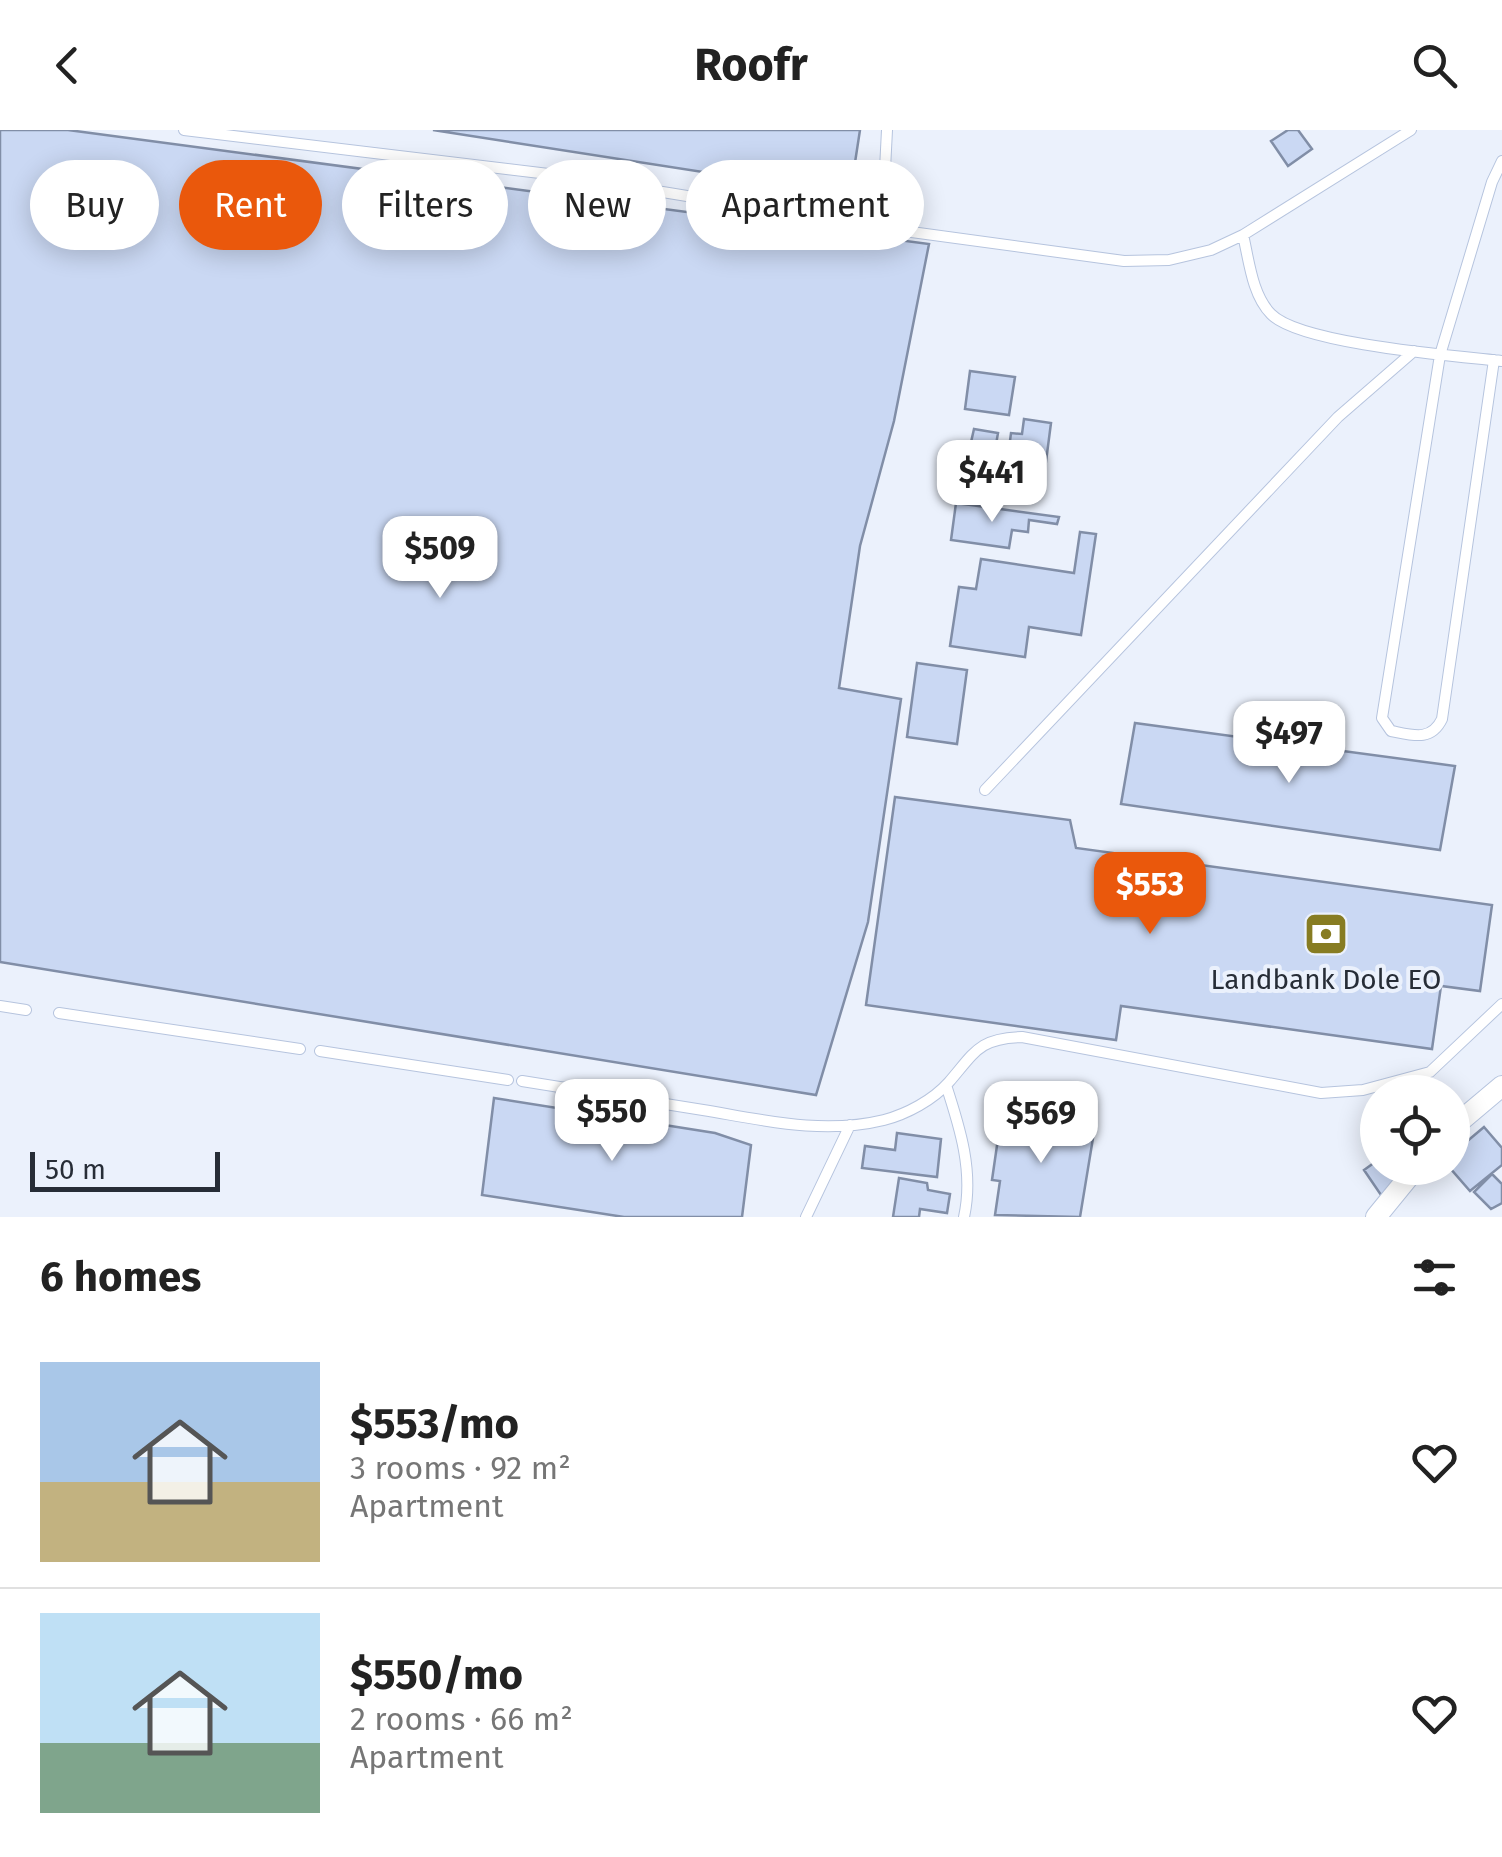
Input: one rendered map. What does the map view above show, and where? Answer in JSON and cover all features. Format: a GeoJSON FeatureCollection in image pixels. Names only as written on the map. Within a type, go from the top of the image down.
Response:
{"type":"FeatureCollection","features":[{"type":"Feature","properties":{"kind":"street"},"geometry":{"type":"LineString","coordinates":[[1470,1113],[1502,1086]]}},
{"type":"Feature","properties":{"kind":"street"},"geometry":{"type":"LineString","coordinates":[[1376,1217],[1402,1185]]}},
{"type":"Feature","properties":{"kind":"lane"},"geometry":{"type":"LineString","coordinates":[[184,130],[565,176],[686,196]]}},
{"type":"Feature","properties":{"kind":"lane"},"geometry":{"type":"LineString","coordinates":[[885,160],[887,130]]}},
{"type":"Feature","properties":{"kind":"lane"},"geometry":{"type":"LineString","coordinates":[[924,234],[1124,261],[1183,256],[1210,250],[1243,235],[1411,130]]}},
{"type":"Feature","properties":{"kind":"lane"},"geometry":{"type":"LineString","coordinates":[[1243,235],[1260,300],[1273,316],[1307,332],[1440,355],[1498,361],[1442,719],[1432,733],[1422,736],[1391,731],[1382,718],[1440,355],[1492,182],[1502,161]]}},
{"type":"Feature","properties":{"kind":"lane"},"geometry":{"type":"LineString","coordinates":[[984,790],[1338,417],[1414,350]]}},
{"type":"Feature","properties":{"kind":"lane"},"geometry":{"type":"LineString","coordinates":[[522,1081],[827,1128],[883,1120],[911,1110],[946,1085],[984,1043],[1002,1037],[1022,1037],[1321,1093],[1363,1090],[1430,1072],[1502,1004]]}},
{"type":"Feature","properties":{"kind":"lane"},"geometry":{"type":"LineString","coordinates":[[0,1006],[26,1010]]}},
{"type":"Feature","properties":{"kind":"lane"},"geometry":{"type":"LineString","coordinates":[[60,1012],[300,1048]]}},
{"type":"Feature","properties":{"kind":"lane"},"geometry":{"type":"LineString","coordinates":[[320,1051],[508,1080]]}},
{"type":"Feature","properties":{"kind":"lane"},"geometry":{"type":"LineString","coordinates":[[946,1085],[962,1132],[968,1171],[964,1217]]}},
{"type":"Feature","properties":{"kind":"lane"},"geometry":{"type":"LineString","coordinates":[[806,1217],[850,1125]]}},
{"type":"Feature","properties":{"kind":"building"},"geometry":{"type":"Polygon","coordinates":[[[0,130],[68,130],[295,160],[179,160],[179,250],[322,250],[322,164],[342,166],[342,250],[508,250],[508,188],[528,191],[528,250],[666,250],[666,209],[686,212],[686,250],[924,250],[924,243],[929,244],[894,421],[860,546],[839,688],[901,699],[868,922],[816,1095],[0,962],[0,130]]]}},
{"type":"Feature","properties":{"kind":"building"},"geometry":{"type":"Polygon","coordinates":[[[433,130],[860,130],[855,160],[686,160],[686,169],[666,166],[666,160],[625,160],[433,130]]]}},
{"type":"Feature","properties":{"kind":"building"},"geometry":{"type":"Polygon","coordinates":[[[1288,130],[1298,130],[1312,149],[1288,166],[1271,141],[1288,130]]]}},
{"type":"Feature","properties":{"kind":"building"},"geometry":{"type":"Polygon","coordinates":[[[970,371],[1015,377],[1009,415],[965,409],[970,371]]]}},
{"type":"Feature","properties":{"kind":"building"},"geometry":{"type":"Polygon","coordinates":[[[1024,419],[1051,423],[1044,477],[1006,472],[1011,433],[1022,434],[1024,419]]]}},
{"type":"Feature","properties":{"kind":"building"},"geometry":{"type":"Polygon","coordinates":[[[974,429],[998,433],[994,456],[969,451],[974,429]]]}},
{"type":"Feature","properties":{"kind":"building"},"geometry":{"type":"Polygon","coordinates":[[[956,503],[1059,517],[1057,524],[1029,520],[1028,532],[1012,530],[1009,548],[951,540],[956,503]]]}},
{"type":"Feature","properties":{"kind":"building"},"geometry":{"type":"Polygon","coordinates":[[[1080,532],[1096,534],[1081,635],[1029,627],[1025,657],[950,646],[959,587],[976,589],[981,559],[1074,573],[1080,532]]]}},
{"type":"Feature","properties":{"kind":"building"},"geometry":{"type":"Polygon","coordinates":[[[917,663],[967,670],[957,744],[907,737],[917,663]]]}},
{"type":"Feature","properties":{"kind":"building"},"geometry":{"type":"Polygon","coordinates":[[[1135,723],[1455,766],[1440,850],[1121,804],[1135,723]]]}},
{"type":"Feature","properties":{"kind":"building"},"geometry":{"type":"Polygon","coordinates":[[[895,797],[1070,820],[1076,848],[1492,905],[1480,991],[1441,986],[1432,1049],[1121,1006],[1116,1040],[866,1005],[895,797]]]}},
{"type":"Feature","properties":{"kind":"building"},"geometry":{"type":"Polygon","coordinates":[[[494,1098],[715,1133],[751,1145],[742,1217],[624,1217],[482,1195],[494,1098]]]}},
{"type":"Feature","properties":{"kind":"building"},"geometry":{"type":"Polygon","coordinates":[[[1002,1111],[1095,1126],[1080,1217],[995,1215],[1000,1181],[992,1180],[1002,1111]]]}},
{"type":"Feature","properties":{"kind":"building"},"geometry":{"type":"Polygon","coordinates":[[[1484,1127],[1502,1148],[1502,1165],[1470,1191],[1465,1185],[1470,1185],[1470,1139],[1484,1127]]]}},
{"type":"Feature","properties":{"kind":"building"},"geometry":{"type":"Polygon","coordinates":[[[897,1133],[941,1139],[937,1177],[862,1168],[865,1146],[895,1150],[897,1133]]]}},
{"type":"Feature","properties":{"kind":"building"},"geometry":{"type":"Polygon","coordinates":[[[1492,1174],[1502,1184],[1502,1203],[1491,1209],[1474,1192],[1492,1174]]]}},
{"type":"Feature","properties":{"kind":"building"},"geometry":{"type":"Polygon","coordinates":[[[899,1178],[927,1183],[928,1190],[950,1194],[947,1213],[920,1209],[919,1217],[893,1217],[899,1178]]]}},
{"type":"Feature","properties":{"kind":"building"},"geometry":{"type":"Polygon","coordinates":[[[1374,1185],[1394,1185],[1381,1195],[1374,1185]]]}},
{"type":"Feature","properties":{"kind":"place","name":"Landbank Dole EO"},"geometry":{"type":"Point","coordinates":[1326,934]}}]}
